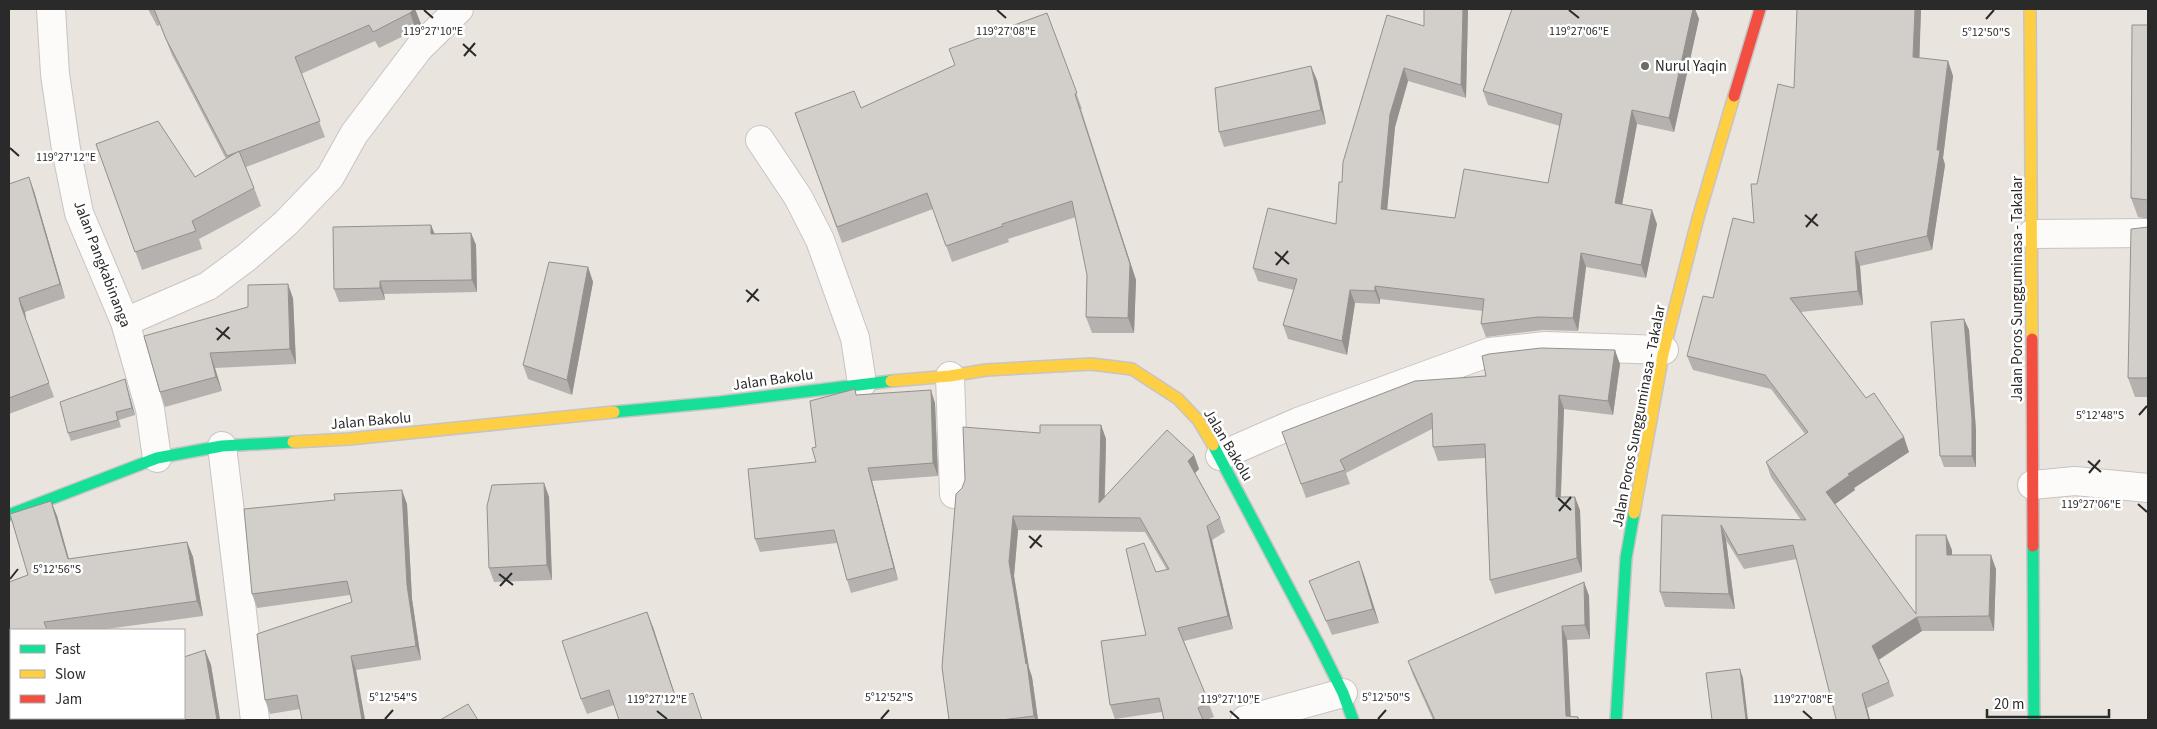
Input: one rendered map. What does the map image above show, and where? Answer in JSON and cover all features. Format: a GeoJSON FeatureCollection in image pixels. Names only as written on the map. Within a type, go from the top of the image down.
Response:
{"type":"FeatureCollection","features":[{"type":"Feature","properties":{"kind":"main road","name":"Jalan Poros Sungguminasa - Takalar"},"geometry":{"type":"LineString","coordinates":[[1616,720],[1626,558],[1664,350],[1698,218],[1760,9]]}},
{"type":"Feature","properties":{"kind":"main road","name":"Jalan Poros Sungguminasa - Takalar"},"geometry":{"type":"LineString","coordinates":[[2030,9],[2034,720]]}},
{"type":"Feature","properties":{"kind":"main road","name":"Jalan Bakolu"},"geometry":{"type":"LineString","coordinates":[[9,515],[157,458],[222,446],[349,439],[720,402],[862,378],[950,376],[986,370],[1091,364],[1132,369],[1178,399],[1198,420],[1224,454],[1343,694],[1353,720]]}},
{"type":"Feature","properties":{"kind":"street","name":"Jalan Pangkabinanga"},"geometry":{"type":"LineString","coordinates":[[51,9],[55,74],[66,149],[79,212],[125,322],[151,420],[157,458]]}},
{"type":"Feature","properties":{"kind":"street"},"geometry":{"type":"LineString","coordinates":[[125,322],[208,286],[248,257],[286,223],[330,178],[354,134],[419,48],[459,9]]}},
{"type":"Feature","properties":{"kind":"street"},"geometry":{"type":"LineString","coordinates":[[760,140],[798,197],[820,240],[855,338],[862,378]]}},
{"type":"Feature","properties":{"kind":"street"},"geometry":{"type":"LineString","coordinates":[[2032,234],[2148,233]]}},
{"type":"Feature","properties":{"kind":"street"},"geometry":{"type":"LineString","coordinates":[[1224,454],[1298,422],[1490,352],[1544,346],[1664,350]]}},
{"type":"Feature","properties":{"kind":"street"},"geometry":{"type":"LineString","coordinates":[[950,376],[954,494]]}},
{"type":"Feature","properties":{"kind":"street"},"geometry":{"type":"LineString","coordinates":[[222,446],[255,720]]}},
{"type":"Feature","properties":{"kind":"street"},"geometry":{"type":"LineString","coordinates":[[2032,485],[2075,481],[2148,488]]}},
{"type":"Feature","properties":{"kind":"street"},"geometry":{"type":"LineString","coordinates":[[1246,720],[1343,694]]}},
{"type":"Feature","properties":{"kind":"building"},"geometry":{"type":"Polygon","coordinates":[[[154,9],[414,9],[410,13],[373,32],[369,25],[295,57],[320,121],[227,156],[166,39],[154,9]]]}},
{"type":"Feature","properties":{"kind":"building"},"geometry":{"type":"Polygon","coordinates":[[[1424,9],[1463,9],[1461,85],[1404,68],[1390,114],[1381,209],[1455,218],[1464,169],[1548,183],[1562,114],[1483,91],[1512,9],[1693,9],[1669,118],[1632,110],[1615,203],[1652,210],[1641,265],[1581,253],[1573,318],[1538,317],[1481,324],[1484,299],[1375,286],[1375,291],[1350,290],[1342,341],[1283,325],[1297,279],[1253,268],[1268,208],[1336,224],[1339,182],[1342,182],[1343,162],[1387,15],[1424,26],[1424,9]]]}},
{"type":"Feature","properties":{"kind":"building"},"geometry":{"type":"Polygon","coordinates":[[[1797,9],[1915,9],[1913,57],[1948,61],[1937,150],[1940,150],[1927,236],[1855,252],[1858,291],[1790,298],[1866,398],[1874,393],[1904,437],[1848,474],[1850,475],[1826,492],[1916,614],[1916,535],[1946,535],[1947,555],[1991,555],[1989,616],[1917,617],[1872,646],[1889,682],[1862,694],[1869,720],[1836,719],[1793,545],[1738,555],[1721,525],[1729,594],[1660,592],[1662,515],[1806,520],[1766,462],[1808,432],[1765,375],[1687,356],[1703,296],[1713,298],[1733,218],[1754,223],[1751,184],[1757,184],[1778,84],[1794,88],[1797,9]]]}},
{"type":"Feature","properties":{"kind":"building"},"geometry":{"type":"Polygon","coordinates":[[[1047,13],[1077,93],[1075,94],[1130,264],[1128,318],[1086,317],[1087,275],[1072,201],[1002,224],[1003,226],[946,246],[927,193],[837,227],[795,113],[854,91],[861,108],[955,65],[949,49],[1047,13]]]}},
{"type":"Feature","properties":{"kind":"building"},"geometry":{"type":"Polygon","coordinates":[[[2132,25],[2148,25],[2148,200],[2131,198],[2132,25]]]}},
{"type":"Feature","properties":{"kind":"building"},"geometry":{"type":"Polygon","coordinates":[[[1311,66],[1321,110],[1219,132],[1215,88],[1311,66]]]}},
{"type":"Feature","properties":{"kind":"building"},"geometry":{"type":"Polygon","coordinates":[[[158,121],[195,177],[239,151],[254,188],[192,221],[196,231],[135,252],[96,144],[158,121]]]}},
{"type":"Feature","properties":{"kind":"building"},"geometry":{"type":"Polygon","coordinates":[[[29,177],[60,284],[19,298],[49,383],[9,398],[9,184],[29,177]]]}},
{"type":"Feature","properties":{"kind":"building"},"geometry":{"type":"Polygon","coordinates":[[[431,225],[431,234],[471,233],[472,280],[380,281],[380,288],[334,289],[333,227],[431,225]]]}},
{"type":"Feature","properties":{"kind":"building"},"geometry":{"type":"Polygon","coordinates":[[[2148,227],[2148,378],[2128,378],[2131,229],[2148,227]]]}},
{"type":"Feature","properties":{"kind":"building"},"geometry":{"type":"Polygon","coordinates":[[[549,262],[588,267],[567,380],[523,365],[549,262]]]}},
{"type":"Feature","properties":{"kind":"building"},"geometry":{"type":"Polygon","coordinates":[[[288,284],[290,349],[210,353],[216,377],[160,392],[144,336],[248,307],[248,285],[288,284]]]}},
{"type":"Feature","properties":{"kind":"building"},"geometry":{"type":"Polygon","coordinates":[[[1964,319],[1972,419],[1972,456],[1940,456],[1931,322],[1964,319]]]}},
{"type":"Feature","properties":{"kind":"building"},"geometry":{"type":"Polygon","coordinates":[[[1541,348],[1615,350],[1608,401],[1559,395],[1556,497],[1575,497],[1577,558],[1490,580],[1485,444],[1433,447],[1432,413],[1340,460],[1345,470],[1301,484],[1282,432],[1415,381],[1486,376],[1482,356],[1541,348]]]}},
{"type":"Feature","properties":{"kind":"building"},"geometry":{"type":"Polygon","coordinates":[[[125,379],[132,408],[116,412],[118,420],[68,433],[60,402],[125,379]]]}},
{"type":"Feature","properties":{"kind":"building"},"geometry":{"type":"Polygon","coordinates":[[[855,389],[856,395],[931,390],[933,463],[868,468],[894,568],[847,580],[834,530],[755,539],[748,469],[816,462],[812,448],[816,447],[810,401],[855,389]]]}},
{"type":"Feature","properties":{"kind":"building"},"geometry":{"type":"Polygon","coordinates":[[[1040,425],[1101,425],[1099,503],[1167,430],[1194,455],[1188,461],[1220,518],[1207,526],[1228,616],[1178,628],[1209,703],[1198,708],[1203,720],[1164,720],[1159,698],[1110,705],[1101,641],[1146,635],[1126,549],[1144,543],[1156,572],[1169,569],[1140,518],[1013,516],[1009,562],[1027,663],[1034,716],[1001,720],[949,720],[942,667],[956,494],[962,488],[965,480],[963,427],[1040,433],[1040,425]]]}},
{"type":"Feature","properties":{"kind":"building"},"geometry":{"type":"Polygon","coordinates":[[[544,483],[547,565],[489,568],[487,506],[492,485],[544,483]]]}},
{"type":"Feature","properties":{"kind":"building"},"geometry":{"type":"Polygon","coordinates":[[[402,490],[407,585],[416,646],[351,656],[362,720],[302,720],[297,695],[265,700],[257,634],[352,602],[347,581],[252,594],[244,509],[335,500],[334,494],[402,490]]]}},
{"type":"Feature","properties":{"kind":"building"},"geometry":{"type":"Polygon","coordinates":[[[51,501],[68,559],[187,542],[197,601],[44,622],[47,629],[10,629],[10,719],[185,719],[185,657],[205,650],[217,720],[9,720],[9,582],[28,575],[10,514],[51,501]]]}},
{"type":"Feature","properties":{"kind":"building"},"geometry":{"type":"Polygon","coordinates":[[[1359,561],[1373,609],[1326,621],[1309,581],[1359,561]]]}},
{"type":"Feature","properties":{"kind":"building"},"geometry":{"type":"Polygon","coordinates":[[[1584,582],[1585,625],[1562,626],[1566,716],[1578,717],[1578,720],[1435,720],[1408,661],[1584,582]]]}},
{"type":"Feature","properties":{"kind":"building"},"geometry":{"type":"Polygon","coordinates":[[[647,612],[676,699],[693,693],[702,720],[619,720],[609,690],[581,699],[562,641],[647,612]]]}},
{"type":"Feature","properties":{"kind":"building"},"geometry":{"type":"Polygon","coordinates":[[[1740,669],[1746,720],[1712,720],[1706,673],[1740,669]]]}},
{"type":"Feature","properties":{"kind":"building"},"geometry":{"type":"Polygon","coordinates":[[[468,704],[478,720],[440,720],[468,704]]]}},
{"type":"Feature","properties":{"kind":"traffic: fast"},"geometry":{"type":"LineString","coordinates":[[614,412],[720,402],[891,381]]}},
{"type":"Feature","properties":{"kind":"traffic: fast"},"geometry":{"type":"LineString","coordinates":[[9,515],[157,458],[222,446],[293,442]]}},
{"type":"Feature","properties":{"kind":"traffic: fast"},"geometry":{"type":"LineString","coordinates":[[1213,445],[1318,643],[1343,693],[1353,720]]}},
{"type":"Feature","properties":{"kind":"traffic: fast"},"geometry":{"type":"LineString","coordinates":[[1616,720],[1626,558],[1634,513]]}},
{"type":"Feature","properties":{"kind":"traffic: fast"},"geometry":{"type":"LineString","coordinates":[[2033,546],[2034,720]]}},
{"type":"Feature","properties":{"kind":"traffic: slow"},"geometry":{"type":"LineString","coordinates":[[2030,9],[2032,339]]}},
{"type":"Feature","properties":{"kind":"traffic: slow"},"geometry":{"type":"LineString","coordinates":[[1634,513],[1663,354],[1698,218],[1734,96]]}},
{"type":"Feature","properties":{"kind":"traffic: slow"},"geometry":{"type":"LineString","coordinates":[[891,381],[950,376],[986,370],[1091,364],[1132,369],[1178,399],[1198,420],[1213,445]]}},
{"type":"Feature","properties":{"kind":"traffic: slow"},"geometry":{"type":"LineString","coordinates":[[293,442],[349,439],[614,412]]}},
{"type":"Feature","properties":{"kind":"traffic: jam"},"geometry":{"type":"LineString","coordinates":[[1734,96],[1760,9]]}},
{"type":"Feature","properties":{"kind":"traffic: jam"},"geometry":{"type":"LineString","coordinates":[[2032,339],[2033,546]]}},
{"type":"Feature","properties":{"kind":"place","name":"Nurul Yaqin"},"geometry":{"type":"Point","coordinates":[1645,66]}}]}
